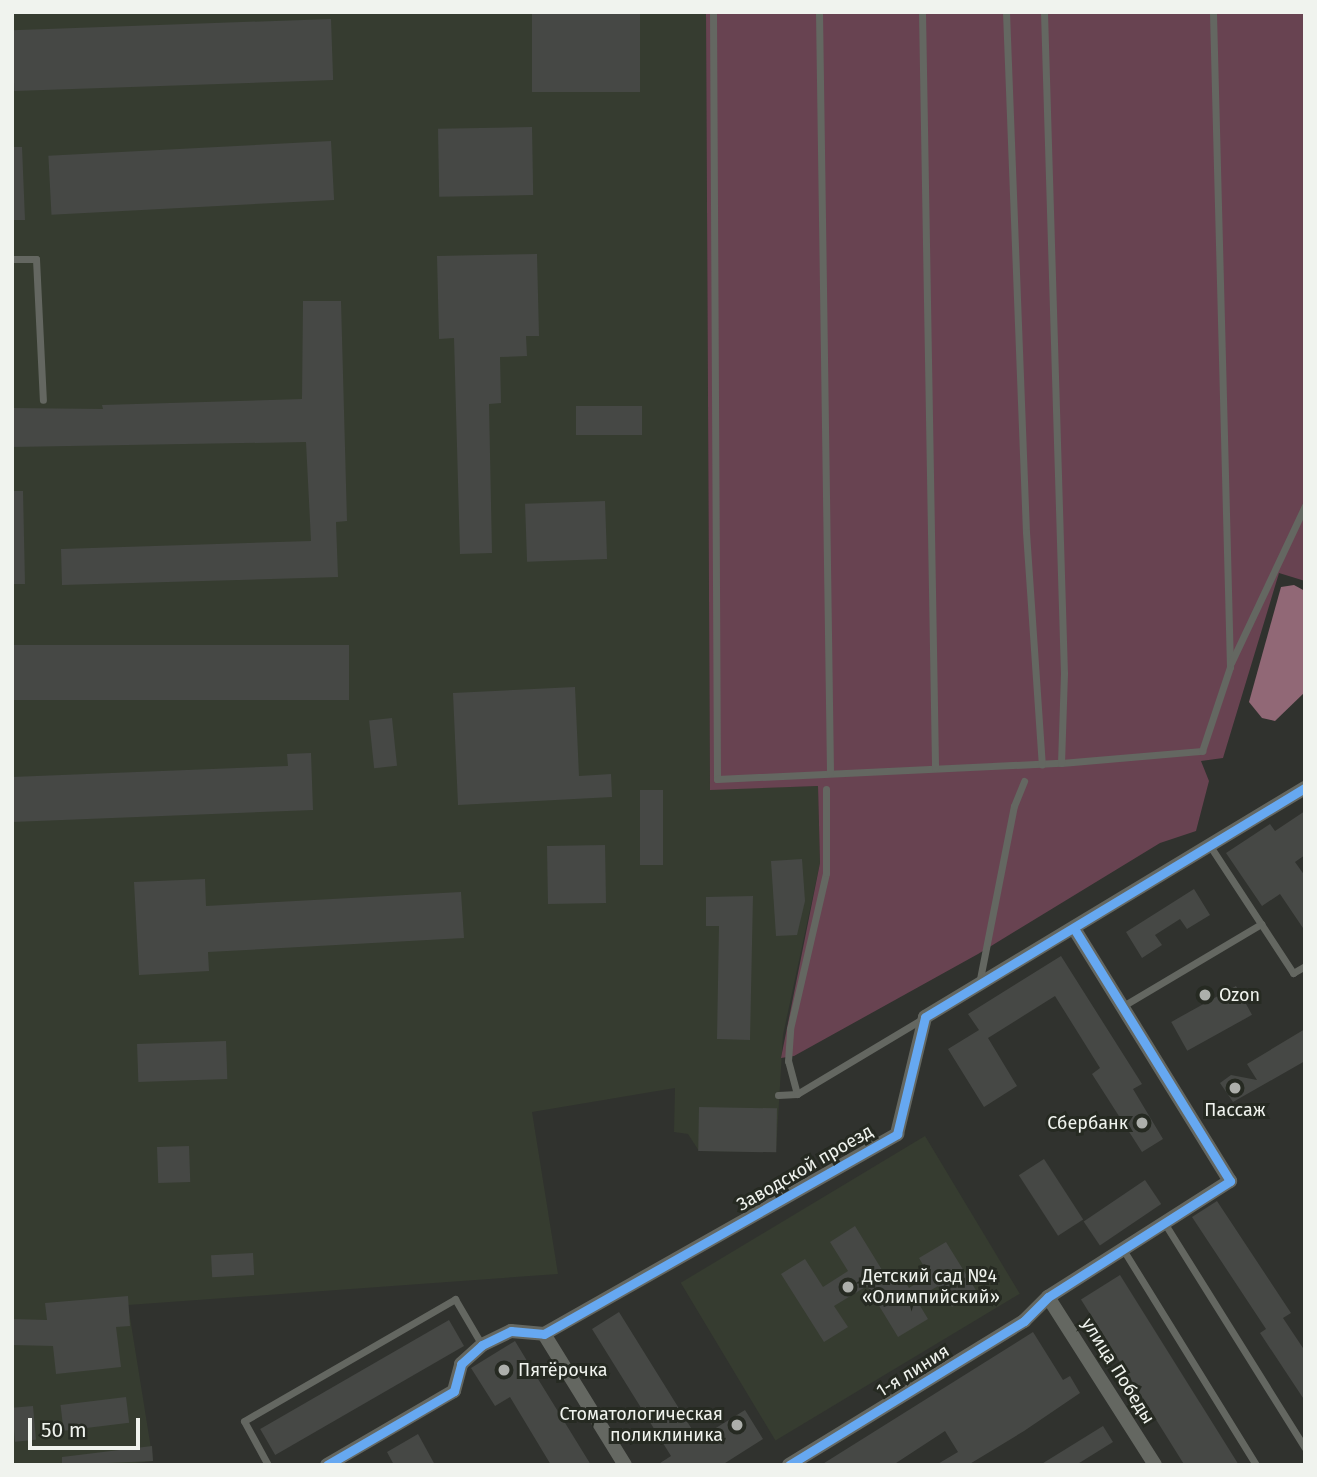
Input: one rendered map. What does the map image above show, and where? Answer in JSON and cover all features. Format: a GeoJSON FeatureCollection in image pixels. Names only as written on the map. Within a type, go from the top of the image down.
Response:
{"type":"FeatureCollection","features":[{"type":"Feature","properties":{"kind":"street"},"geometry":{"type":"LineString","coordinates":[[925,1017],[1305,788]]}},
{"type":"Feature","properties":{"kind":"street"},"geometry":{"type":"LineString","coordinates":[[1074,928],[1122,1007]]}},
{"type":"Feature","properties":{"kind":"street","name":"1-я линия"},"geometry":{"type":"LineString","coordinates":[[789,1465],[1024,1321],[1048,1297],[1230,1181],[1122,1007]]}},
{"type":"Feature","properties":{"kind":"street","name":"Заводской проезд"},"geometry":{"type":"LineString","coordinates":[[544,1334],[897,1134],[925,1017]]}},
{"type":"Feature","properties":{"kind":"street","name":"улица Победы"},"geometry":{"type":"LineString","coordinates":[[1048,1297],[1155,1465]]}},
{"type":"Feature","properties":{"kind":"street"},"geometry":{"type":"LineString","coordinates":[[327,1465],[454,1391],[461,1364],[482,1345],[511,1331],[544,1334],[625,1465]]}},
{"type":"Feature","properties":{"kind":"lane"},"geometry":{"type":"LineString","coordinates":[[713,12],[717,779],[1061,763],[1202,751],[1230,667],[1305,506]]}},
{"type":"Feature","properties":{"kind":"lane"},"geometry":{"type":"LineString","coordinates":[[819,12],[830,773]]}},
{"type":"Feature","properties":{"kind":"lane"},"geometry":{"type":"LineString","coordinates":[[922,12],[935,768]]}},
{"type":"Feature","properties":{"kind":"lane"},"geometry":{"type":"LineString","coordinates":[[1006,12],[1026,532],[1042,764]]}},
{"type":"Feature","properties":{"kind":"lane"},"geometry":{"type":"LineString","coordinates":[[1044,12],[1064,673],[1061,763]]}},
{"type":"Feature","properties":{"kind":"lane"},"geometry":{"type":"LineString","coordinates":[[1213,12],[1230,667]]}},
{"type":"Feature","properties":{"kind":"lane"},"geometry":{"type":"LineString","coordinates":[[12,259],[36,259],[43,400]]}},
{"type":"Feature","properties":{"kind":"lane"},"geometry":{"type":"LineString","coordinates":[[979,985],[1014,806],[1024,781]]}},
{"type":"Feature","properties":{"kind":"lane"},"geometry":{"type":"LineString","coordinates":[[797,1094],[788,1061],[790,1029],[826,873],[826,789]]}},
{"type":"Feature","properties":{"kind":"lane"},"geometry":{"type":"LineString","coordinates":[[1210,846],[1293,973],[1305,966]]}},
{"type":"Feature","properties":{"kind":"lane"},"geometry":{"type":"LineString","coordinates":[[1122,1007],[1261,924]]}},
{"type":"Feature","properties":{"kind":"lane"},"geometry":{"type":"LineString","coordinates":[[778,1095],[797,1094],[925,1017]]}},
{"type":"Feature","properties":{"kind":"lane"},"geometry":{"type":"LineString","coordinates":[[1165,1224],[1305,1448]]}},
{"type":"Feature","properties":{"kind":"lane"},"geometry":{"type":"LineString","coordinates":[[1124,1251],[1256,1465]]}},
{"type":"Feature","properties":{"kind":"lane"},"geometry":{"type":"LineString","coordinates":[[268,1465],[244,1421],[455,1299],[482,1345]]}},
{"type":"Feature","properties":{"kind":"shaded area"},"geometry":{"type":"Polygon","coordinates":[[[12,12],[706,12],[710,789],[818,786],[820,863],[783,1035],[776,1152],[699,1151],[688,1134],[674,1132],[675,1088],[532,1112],[558,1274],[128,1305],[153,1461],[119,1465],[12,1465],[12,12]]]}},
{"type":"Feature","properties":{"kind":"shaded area"},"geometry":{"type":"Polygon","coordinates":[[[706,12],[1305,12],[1305,581],[1279,573],[1223,758],[1201,761],[1209,781],[1196,831],[1160,843],[978,954],[794,1056],[781,1058],[820,863],[818,786],[710,790],[706,12]]]}},
{"type":"Feature","properties":{"kind":"shaded area"},"geometry":{"type":"Polygon","coordinates":[[[1294,585],[1305,591],[1305,692],[1275,721],[1262,718],[1249,702],[1281,587],[1294,585]]]}},
{"type":"Feature","properties":{"kind":"shaded area","name":"Детский сад №4 «Олимпийский»"},"geometry":{"type":"Polygon","coordinates":[[[925,1136],[1020,1294],[775,1441],[681,1283],[925,1136]]]}},
{"type":"Feature","properties":{"kind":"building"},"geometry":{"type":"Polygon","coordinates":[[[532,12],[640,12],[640,92],[532,92],[532,12]]]}},
{"type":"Feature","properties":{"kind":"building"},"geometry":{"type":"Polygon","coordinates":[[[331,19],[333,80],[14,91],[12,30],[331,19]]]}},
{"type":"Feature","properties":{"kind":"building"},"geometry":{"type":"Polygon","coordinates":[[[532,127],[533,195],[439,197],[438,129],[532,127]]]}},
{"type":"Feature","properties":{"kind":"building"},"geometry":{"type":"Polygon","coordinates":[[[331,141],[334,200],[51,215],[48,156],[331,141]]]}},
{"type":"Feature","properties":{"kind":"building"},"geometry":{"type":"Polygon","coordinates":[[[12,147],[22,147],[25,220],[12,220],[12,147]]]}},
{"type":"Feature","properties":{"kind":"building"},"geometry":{"type":"Polygon","coordinates":[[[537,254],[539,336],[526,336],[527,356],[500,357],[501,403],[489,404],[492,553],[460,554],[454,338],[439,339],[437,256],[537,254]]]}},
{"type":"Feature","properties":{"kind":"building"},"geometry":{"type":"Polygon","coordinates":[[[303,301],[341,301],[347,521],[336,522],[338,577],[62,585],[61,549],[311,541],[306,442],[12,447],[12,408],[103,409],[102,405],[302,399],[303,301]]]}},
{"type":"Feature","properties":{"kind":"building"},"geometry":{"type":"Polygon","coordinates":[[[576,406],[642,406],[642,435],[576,435],[576,406]]]}},
{"type":"Feature","properties":{"kind":"building"},"geometry":{"type":"Polygon","coordinates":[[[12,491],[23,491],[25,584],[12,584],[12,491]]]}},
{"type":"Feature","properties":{"kind":"building"},"geometry":{"type":"Polygon","coordinates":[[[605,501],[607,559],[527,562],[525,504],[605,501]]]}},
{"type":"Feature","properties":{"kind":"building"},"geometry":{"type":"Polygon","coordinates":[[[12,645],[349,645],[349,700],[12,700],[12,645]]]}},
{"type":"Feature","properties":{"kind":"building"},"geometry":{"type":"Polygon","coordinates":[[[575,687],[579,776],[611,774],[612,797],[458,805],[453,693],[575,687]]]}},
{"type":"Feature","properties":{"kind":"building"},"geometry":{"type":"Polygon","coordinates":[[[392,718],[397,766],[374,768],[369,720],[392,718]]]}},
{"type":"Feature","properties":{"kind":"building"},"geometry":{"type":"Polygon","coordinates":[[[311,753],[313,810],[12,822],[12,777],[288,766],[287,754],[311,753]]]}},
{"type":"Feature","properties":{"kind":"building"},"geometry":{"type":"Polygon","coordinates":[[[640,790],[663,790],[663,865],[640,865],[640,790]]]}},
{"type":"Feature","properties":{"kind":"building"},"geometry":{"type":"Polygon","coordinates":[[[1305,811],[1305,855],[1295,862],[1305,876],[1305,931],[1280,894],[1262,906],[1226,853],[1270,824],[1275,831],[1305,811]]]}},
{"type":"Feature","properties":{"kind":"building"},"geometry":{"type":"Polygon","coordinates":[[[605,845],[606,903],[548,904],[547,846],[605,845]]]}},
{"type":"Feature","properties":{"kind":"building"},"geometry":{"type":"Polygon","coordinates":[[[802,859],[805,901],[797,935],[776,936],[771,861],[802,859]]]}},
{"type":"Feature","properties":{"kind":"building"},"geometry":{"type":"Polygon","coordinates":[[[205,879],[206,906],[461,892],[464,938],[208,952],[209,971],[139,975],[134,882],[205,879]]]}},
{"type":"Feature","properties":{"kind":"building"},"geometry":{"type":"Polygon","coordinates":[[[1194,889],[1210,915],[1187,929],[1180,919],[1155,935],[1162,945],[1142,958],[1126,932],[1194,889]]]}},
{"type":"Feature","properties":{"kind":"building"},"geometry":{"type":"Polygon","coordinates":[[[753,896],[750,1040],[717,1039],[719,926],[706,926],[706,897],[753,896]]]}},
{"type":"Feature","properties":{"kind":"building"},"geometry":{"type":"Polygon","coordinates":[[[1061,956],[1142,1084],[1133,1089],[1163,1139],[1142,1152],[1092,1074],[1100,1068],[1055,996],[988,1038],[1017,1086],[984,1107],[948,1049],[979,1030],[968,1014],[1061,956]]]}},
{"type":"Feature","properties":{"kind":"building"},"geometry":{"type":"Polygon","coordinates":[[[1236,986],[1252,1015],[1187,1051],[1171,1022],[1236,986]]]}},
{"type":"Feature","properties":{"kind":"building"},"geometry":{"type":"Polygon","coordinates":[[[1305,1029],[1305,1061],[1233,1102],[1220,1083],[1231,1075],[1257,1080],[1247,1064],[1305,1029]]]}},
{"type":"Feature","properties":{"kind":"building"},"geometry":{"type":"Polygon","coordinates":[[[226,1041],[227,1079],[138,1082],[137,1044],[226,1041]]]}},
{"type":"Feature","properties":{"kind":"building"},"geometry":{"type":"Polygon","coordinates":[[[699,1107],[777,1108],[776,1152],[698,1151],[699,1107]]]}},
{"type":"Feature","properties":{"kind":"building"},"geometry":{"type":"Polygon","coordinates":[[[189,1146],[190,1182],[158,1183],[157,1147],[189,1146]]]}},
{"type":"Feature","properties":{"kind":"building"},"geometry":{"type":"Polygon","coordinates":[[[1044,1159],[1083,1219],[1058,1236],[1019,1175],[1044,1159]]]}},
{"type":"Feature","properties":{"kind":"building"},"geometry":{"type":"Polygon","coordinates":[[[1145,1180],[1161,1204],[1100,1245],[1084,1221],[1145,1180]]]}},
{"type":"Feature","properties":{"kind":"building"},"geometry":{"type":"Polygon","coordinates":[[[1217,1201],[1291,1313],[1283,1318],[1305,1351],[1305,1401],[1260,1333],[1266,1329],[1192,1217],[1217,1201]]]}},
{"type":"Feature","properties":{"kind":"building","name":"Детский сад №4 «Олимпийский»"},"geometry":{"type":"Polygon","coordinates":[[[855,1226],[887,1278],[899,1271],[909,1288],[929,1275],[919,1258],[946,1242],[977,1292],[952,1307],[938,1286],[916,1299],[928,1319],[898,1337],[867,1286],[834,1306],[848,1327],[824,1342],[781,1274],[805,1259],[823,1287],[848,1271],[830,1242],[855,1226]]]}},
{"type":"Feature","properties":{"kind":"building"},"geometry":{"type":"Polygon","coordinates":[[[253,1253],[254,1275],[212,1277],[211,1255],[253,1253]]]}},
{"type":"Feature","properties":{"kind":"building"},"geometry":{"type":"Polygon","coordinates":[[[1120,1275],[1238,1464],[1184,1465],[1081,1299],[1120,1275]]]}},
{"type":"Feature","properties":{"kind":"building"},"geometry":{"type":"Polygon","coordinates":[[[128,1296],[130,1326],[116,1327],[121,1367],[56,1374],[53,1346],[12,1345],[12,1319],[47,1320],[45,1303],[128,1296]]]}},
{"type":"Feature","properties":{"kind":"building"},"geometry":{"type":"Polygon","coordinates":[[[619,1312],[698,1439],[745,1410],[763,1439],[722,1465],[657,1465],[671,1456],[592,1329],[619,1312]]]}},
{"type":"Feature","properties":{"kind":"building"},"geometry":{"type":"Polygon","coordinates":[[[449,1320],[464,1346],[275,1455],[260,1429],[449,1320]]]}},
{"type":"Feature","properties":{"kind":"building"},"geometry":{"type":"Polygon","coordinates":[[[1033,1332],[1063,1380],[1070,1376],[1080,1393],[1024,1431],[968,1465],[936,1465],[958,1452],[945,1431],[893,1465],[821,1465],[1033,1332]]]}},
{"type":"Feature","properties":{"kind":"building"},"geometry":{"type":"Polygon","coordinates":[[[515,1341],[591,1465],[551,1465],[510,1397],[495,1406],[471,1368],[515,1341]]]}},
{"type":"Feature","properties":{"kind":"building"},"geometry":{"type":"Polygon","coordinates":[[[126,1397],[129,1423],[64,1431],[60,1405],[126,1397]]]}},
{"type":"Feature","properties":{"kind":"building"},"geometry":{"type":"Polygon","coordinates":[[[33,1406],[36,1440],[15,1442],[12,1408],[33,1406]]]}},
{"type":"Feature","properties":{"kind":"building"},"geometry":{"type":"Polygon","coordinates":[[[1103,1426],[1113,1442],[1076,1465],[1040,1465],[1103,1426]]]}},
{"type":"Feature","properties":{"kind":"building"},"geometry":{"type":"Polygon","coordinates":[[[418,1434],[435,1465],[394,1465],[387,1452],[418,1434]]]}},
{"type":"Feature","properties":{"kind":"building"},"geometry":{"type":"Polygon","coordinates":[[[152,1446],[153,1461],[62,1465],[62,1457],[152,1446]]]}},
{"type":"Feature","properties":{"kind":"cycle path"},"geometry":{"type":"LineString","coordinates":[[327,1465],[454,1391],[461,1364],[482,1345],[511,1331],[544,1334],[897,1134],[925,1017],[1305,788]]}},
{"type":"Feature","properties":{"kind":"cycle path"},"geometry":{"type":"LineString","coordinates":[[789,1465],[1024,1321],[1048,1297],[1230,1181],[1074,928]]}},
{"type":"Feature","properties":{"kind":"place","name":"Ozon"},"geometry":{"type":"Point","coordinates":[1205,995]}},
{"type":"Feature","properties":{"kind":"place","name":"Пассаж"},"geometry":{"type":"Point","coordinates":[1235,1088]}},
{"type":"Feature","properties":{"kind":"place","name":"Сбербанк"},"geometry":{"type":"Point","coordinates":[1142,1123]}},
{"type":"Feature","properties":{"kind":"place","name":"Детский сад №4 «Олимпийский»"},"geometry":{"type":"Point","coordinates":[848,1287]}},
{"type":"Feature","properties":{"kind":"place","name":"Пятёрочка"},"geometry":{"type":"Point","coordinates":[504,1370]}},
{"type":"Feature","properties":{"kind":"place","name":"Стоматологическая поликлиника"},"geometry":{"type":"Point","coordinates":[737,1425]}}]}
